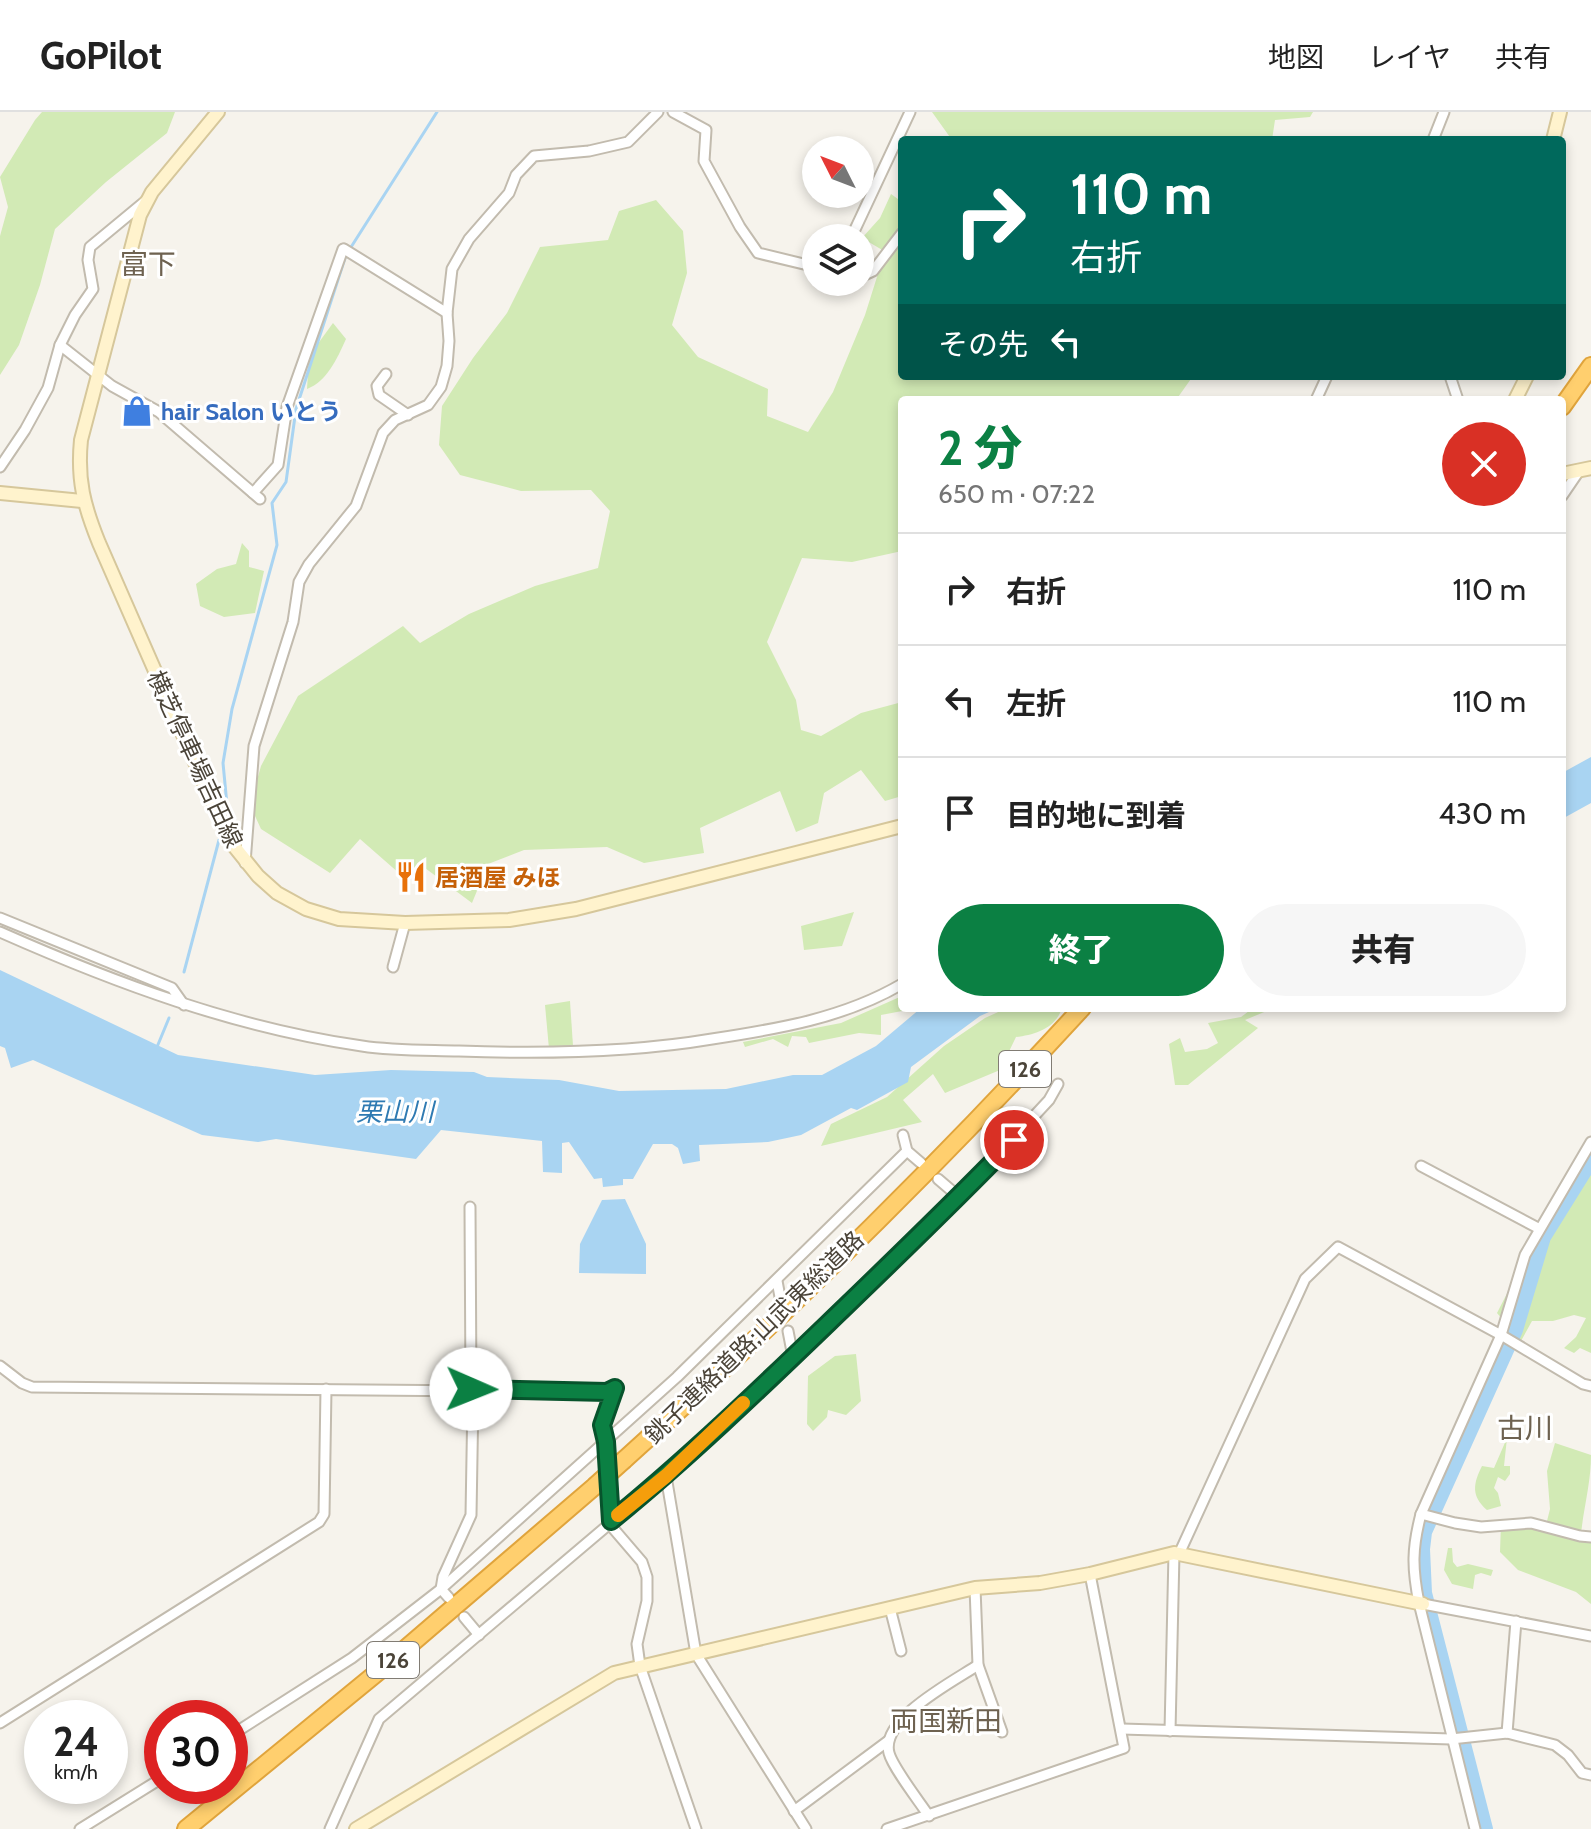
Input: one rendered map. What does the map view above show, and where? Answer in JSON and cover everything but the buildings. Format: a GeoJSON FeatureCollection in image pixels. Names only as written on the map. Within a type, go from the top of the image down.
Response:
{"type":"FeatureCollection","features":[{"type":"Feature","properties":{"kind":"highway"},"geometry":{"type":"LineString","coordinates":[[1566,401],[1591,366]]}},
{"type":"Feature","properties":{"kind":"highway","name":"銚子連絡道路;山武東総道路"},"geometry":{"type":"LineString","coordinates":[[186,1829],[390,1662],[624,1460],[822,1276],[1078,1012]]}},
{"type":"Feature","properties":{"kind":"main road","name":"横芝停車場吉田線"},"geometry":{"type":"LineString","coordinates":[[218,112],[148,199],[140,215],[97,375],[81,440],[79,462],[82,501],[229,840],[245,864],[277,893],[306,909],[339,919],[405,923],[509,920],[576,909],[898,827]]}},
{"type":"Feature","properties":{"kind":"main road"},"geometry":{"type":"LineString","coordinates":[[1554,136],[1560,112]]}},
{"type":"Feature","properties":{"kind":"main road"},"geometry":{"type":"LineString","coordinates":[[0,493],[82,501]]}},
{"type":"Feature","properties":{"kind":"main road"},"geometry":{"type":"LineString","coordinates":[[356,1829],[598,1681],[640,1666],[975,1588],[1040,1583],[1176,1554],[1425,1604]]}},
{"type":"Feature","properties":{"kind":"street"},"geometry":{"type":"LineString","coordinates":[[245,864],[254,746],[293,622],[299,582],[309,564],[356,506],[383,433],[395,420],[428,405],[441,387],[447,366],[450,279],[458,257],[469,239],[509,193],[516,175],[527,161],[534,156],[589,151],[628,142],[658,112]]}},
{"type":"Feature","properties":{"kind":"street"},"geometry":{"type":"LineString","coordinates":[[673,112],[706,130],[704,161],[758,253],[802,264]]}},
{"type":"Feature","properties":{"kind":"street"},"geometry":{"type":"LineString","coordinates":[[899,136],[910,112]]}},
{"type":"Feature","properties":{"kind":"street"},"geometry":{"type":"LineString","coordinates":[[1435,136],[1444,112]]}},
{"type":"Feature","properties":{"kind":"street"},"geometry":{"type":"LineString","coordinates":[[858,224],[898,138]]}},
{"type":"Feature","properties":{"kind":"street"},"geometry":{"type":"LineString","coordinates":[[0,467],[48,388],[60,345],[93,289],[88,260],[90,247],[148,199]]}},
{"type":"Feature","properties":{"kind":"street"},"geometry":{"type":"LineString","coordinates":[[874,270],[898,238]]}},
{"type":"Feature","properties":{"kind":"street"},"geometry":{"type":"LineString","coordinates":[[60,345],[97,375],[159,412],[257,496],[278,465],[287,407],[346,250],[447,313]]}},
{"type":"Feature","properties":{"kind":"street"},"geometry":{"type":"LineString","coordinates":[[386,374],[377,386],[379,395],[408,415]]}},
{"type":"Feature","properties":{"kind":"street"},"geometry":{"type":"LineString","coordinates":[[1566,491],[1585,470]]}},
{"type":"Feature","properties":{"kind":"street"},"geometry":{"type":"LineString","coordinates":[[0,918],[172,988],[184,1005]]}},
{"type":"Feature","properties":{"kind":"street"},"geometry":{"type":"LineString","coordinates":[[393,967],[405,923]]}},
{"type":"Feature","properties":{"kind":"street"},"geometry":{"type":"LineString","coordinates":[[0,932],[184,1005],[264,1027],[362,1046],[531,1053],[666,1047],[783,1028],[844,1011],[898,986]]}},
{"type":"Feature","properties":{"kind":"street"},"geometry":{"type":"LineString","coordinates":[[330,1829],[379,1719],[666,1476],[959,1197],[1049,1100],[1058,1084]]}},
{"type":"Feature","properties":{"kind":"street"},"geometry":{"type":"LineString","coordinates":[[903,1135],[907,1151],[921,1163]]}},
{"type":"Feature","properties":{"kind":"street"},"geometry":{"type":"LineString","coordinates":[[1475,1829],[1451,1739],[1425,1604],[1412,1570],[1414,1543],[1421,1514],[1501,1335],[1525,1255],[1591,1142]]}},
{"type":"Feature","properties":{"kind":"street"},"geometry":{"type":"LineString","coordinates":[[248,1724],[352,1658],[441,1589],[606,1442],[777,1281],[907,1151]]}},
{"type":"Feature","properties":{"kind":"street"},"geometry":{"type":"LineString","coordinates":[[1421,1166],[1538,1228]]}},
{"type":"Feature","properties":{"kind":"street"},"geometry":{"type":"LineString","coordinates":[[938,1179],[959,1197]]}},
{"type":"Feature","properties":{"kind":"street"},"geometry":{"type":"LineString","coordinates":[[441,1589],[443,1577],[471,1515],[470,1207]]}},
{"type":"Feature","properties":{"kind":"street"},"geometry":{"type":"LineString","coordinates":[[1170,1731],[1176,1554],[1305,1279],[1338,1247],[1591,1386]]}},
{"type":"Feature","properties":{"kind":"street"},"geometry":{"type":"LineString","coordinates":[[777,1281],[780,1297]]}},
{"type":"Feature","properties":{"kind":"street"},"geometry":{"type":"LineString","coordinates":[[788,1331],[793,1357]]}},
{"type":"Feature","properties":{"kind":"street"},"geometry":{"type":"LineString","coordinates":[[0,1366],[32,1387],[607,1392],[615,1388],[602,1425],[612,1527],[642,1562],[647,1577],[647,1601],[637,1644],[640,1666],[696,1829]]}},
{"type":"Feature","properties":{"kind":"street"},"geometry":{"type":"LineString","coordinates":[[0,1723],[319,1522],[324,1514],[326,1389]]}},
{"type":"Feature","properties":{"kind":"street"},"geometry":{"type":"LineString","coordinates":[[666,1476],[696,1654],[806,1829]]}},
{"type":"Feature","properties":{"kind":"street"},"geometry":{"type":"LineString","coordinates":[[1421,1514],[1481,1527],[1531,1523],[1591,1537]]}},
{"type":"Feature","properties":{"kind":"street"},"geometry":{"type":"LineString","coordinates":[[887,1829],[1124,1748],[1090,1574]]}},
{"type":"Feature","properties":{"kind":"street"},"geometry":{"type":"LineString","coordinates":[[975,1588],[978,1665],[1002,1732]]}},
{"type":"Feature","properties":{"kind":"street"},"geometry":{"type":"LineString","coordinates":[[441,1589],[449,1598]]}},
{"type":"Feature","properties":{"kind":"street"},"geometry":{"type":"LineString","coordinates":[[1425,1604],[1591,1636]]}},
{"type":"Feature","properties":{"kind":"street"},"geometry":{"type":"LineString","coordinates":[[890,1608],[901,1651]]}},
{"type":"Feature","properties":{"kind":"street"},"geometry":{"type":"LineString","coordinates":[[464,1617],[479,1635]]}},
{"type":"Feature","properties":{"kind":"street"},"geometry":{"type":"LineString","coordinates":[[1507,1733],[1516,1621]]}},
{"type":"Feature","properties":{"kind":"street"},"geometry":{"type":"LineString","coordinates":[[929,1816],[889,1754],[888,1741],[891,1733],[913,1708],[978,1665]]}},
{"type":"Feature","properties":{"kind":"street"},"geometry":{"type":"LineString","coordinates":[[1122,1729],[1451,1739],[1507,1733],[1555,1745],[1568,1755],[1582,1773],[1591,1775]]}},
{"type":"Feature","properties":{"kind":"street"},"geometry":{"type":"LineString","coordinates":[[794,1811],[888,1741]]}},
{"type":"Feature","properties":{"kind":"street"},"geometry":{"type":"LineString","coordinates":[[80,1829],[144,1789]]}},
{"type":"Feature","properties":{"kind":"green space"},"geometry":{"type":"Polygon","coordinates":[[[42,112],[175,112],[167,133],[106,182],[55,229],[19,345],[0,375],[0,236],[8,207],[0,177],[42,112]]]}},
{"type":"Feature","properties":{"kind":"green space"},"geometry":{"type":"Polygon","coordinates":[[[932,112],[1313,112],[1310,117],[1275,120],[1273,136],[949,136],[932,112]]]}},
{"type":"Feature","properties":{"kind":"green space"},"geometry":{"type":"Polygon","coordinates":[[[891,194],[898,199],[898,228],[884,251],[874,245],[874,225],[891,194]]]}},
{"type":"Feature","properties":{"kind":"green space"},"geometry":{"type":"Polygon","coordinates":[[[656,200],[683,231],[687,273],[672,325],[698,357],[768,389],[767,416],[808,432],[833,392],[871,296],[874,296],[882,261],[898,243],[898,380],[1190,380],[1179,396],[898,396],[898,552],[852,562],[802,558],[767,642],[796,700],[801,730],[821,736],[861,713],[898,703],[898,797],[885,801],[861,770],[824,793],[818,823],[796,832],[780,791],[700,828],[704,853],[644,863],[607,847],[524,850],[488,864],[472,903],[425,868],[400,874],[360,839],[330,873],[261,829],[250,805],[261,766],[298,696],[403,626],[420,643],[469,614],[535,586],[598,568],[610,511],[591,490],[521,491],[460,475],[439,445],[442,406],[507,313],[540,247],[608,240],[619,211],[656,200]]]}},
{"type":"Feature","properties":{"kind":"green space"},"geometry":{"type":"Polygon","coordinates":[[[333,323],[346,339],[326,375],[307,389],[309,356],[333,323]]]}},
{"type":"Feature","properties":{"kind":"green space"},"geometry":{"type":"Polygon","coordinates":[[[242,543],[249,551],[249,567],[264,571],[255,613],[224,617],[200,606],[196,584],[217,569],[236,564],[242,543]]]}},
{"type":"Feature","properties":{"kind":"green space"},"geometry":{"type":"Polygon","coordinates":[[[854,912],[842,946],[804,950],[801,926],[854,912]]]}},
{"type":"Feature","properties":{"kind":"green space"},"geometry":{"type":"Polygon","coordinates":[[[898,998],[898,1012],[881,1015],[881,1035],[859,1033],[809,1043],[806,1037],[792,1036],[788,1047],[773,1039],[745,1047],[743,1042],[841,1023],[898,998]]]}},
{"type":"Feature","properties":{"kind":"green space"},"geometry":{"type":"Polygon","coordinates":[[[570,1001],[573,1046],[549,1049],[545,1005],[570,1001]]]}},
{"type":"Feature","properties":{"kind":"green space"},"geometry":{"type":"Polygon","coordinates":[[[998,1012],[1060,1012],[1055,1021],[1044,1029],[1016,1037],[1000,1070],[945,1093],[933,1074],[903,1100],[922,1122],[821,1146],[831,1124],[887,1097],[944,1046],[998,1012]]]}},
{"type":"Feature","properties":{"kind":"green space"},"geometry":{"type":"Polygon","coordinates":[[[1248,1012],[1264,1012],[1245,1020],[1258,1028],[1188,1085],[1175,1085],[1169,1044],[1180,1038],[1185,1052],[1207,1049],[1218,1043],[1208,1023],[1241,1017],[1248,1012]]]}},
{"type":"Feature","properties":{"kind":"green space"},"geometry":{"type":"Polygon","coordinates":[[[1591,1165],[1591,1353],[1580,1348],[1574,1353],[1564,1348],[1576,1337],[1586,1318],[1574,1315],[1553,1321],[1532,1321],[1521,1341],[1497,1313],[1539,1231],[1591,1165]]]}},
{"type":"Feature","properties":{"kind":"green space"},"geometry":{"type":"Polygon","coordinates":[[[856,1354],[861,1401],[846,1415],[828,1410],[827,1417],[813,1431],[807,1424],[808,1376],[835,1356],[856,1354]]]}},
{"type":"Feature","properties":{"kind":"green space"},"geometry":{"type":"Polygon","coordinates":[[[1507,1438],[1504,1466],[1510,1466],[1510,1474],[1505,1481],[1498,1477],[1494,1488],[1501,1506],[1487,1510],[1476,1495],[1477,1478],[1482,1466],[1494,1468],[1507,1438]]]}},
{"type":"Feature","properties":{"kind":"green space"},"geometry":{"type":"Polygon","coordinates":[[[1555,1443],[1591,1455],[1581,1534],[1591,1541],[1591,1604],[1576,1592],[1518,1570],[1500,1552],[1501,1523],[1547,1521],[1550,1509],[1547,1471],[1555,1443]]]}},
{"type":"Feature","properties":{"kind":"green space"},"geometry":{"type":"Polygon","coordinates":[[[1448,1548],[1452,1548],[1453,1562],[1457,1567],[1468,1564],[1493,1570],[1491,1576],[1475,1575],[1473,1589],[1452,1584],[1444,1570],[1448,1548]]]}},
{"type":"Feature","properties":{"kind":"water"},"geometry":{"type":"Polygon","coordinates":[[[1591,757],[1591,803],[1566,817],[1566,771],[1591,757]]]}},
{"type":"Feature","properties":{"kind":"water","name":"栗山川"},"geometry":{"type":"Polygon","coordinates":[[[0,970],[178,1055],[315,1075],[391,1070],[474,1072],[487,1077],[559,1080],[619,1091],[726,1089],[793,1075],[822,1075],[876,1046],[916,1012],[989,1012],[911,1067],[908,1082],[857,1110],[851,1108],[801,1135],[768,1142],[699,1145],[700,1161],[683,1164],[678,1148],[672,1144],[653,1144],[633,1179],[623,1179],[623,1185],[603,1187],[602,1178],[594,1179],[569,1142],[562,1143],[562,1173],[543,1172],[542,1141],[441,1130],[416,1159],[276,1139],[258,1142],[202,1135],[33,1060],[11,1068],[5,1048],[0,1046],[0,970]]]}},
{"type":"Feature","properties":{"kind":"water"},"geometry":{"type":"Polygon","coordinates":[[[625,1199],[646,1244],[646,1274],[579,1273],[580,1244],[602,1200],[625,1199]]]}},
{"type":"Feature","properties":{"kind":"waterway"},"geometry":{"type":"LineString","coordinates":[[227,805],[223,763],[232,709],[277,545],[272,503],[286,482],[296,409],[346,255],[437,112]]}},
{"type":"Feature","properties":{"kind":"waterway"},"geometry":{"type":"LineString","coordinates":[[184,972],[219,840]]}},
{"type":"Feature","properties":{"kind":"waterway"},"geometry":{"type":"LineString","coordinates":[[157,1047],[169,1018]]}},
{"type":"Feature","properties":{"kind":"waterway"},"geometry":{"type":"LineString","coordinates":[[1485,1829],[1424,1593],[1424,1532],[1515,1330],[1543,1237],[1591,1160]]}},
{"type":"Feature","properties":{"kind":"slow traffic"},"geometry":{"type":"LineString","coordinates":[[618,1515],[666,1476],[743,1403]]}},
{"type":"Feature","properties":{"kind":"place","name":"hair Salon いとう"},"geometry":{"type":"Point","coordinates":[137,411]}},
{"type":"Feature","properties":{"kind":"place","name":"居酒屋 みほ"},"geometry":{"type":"Point","coordinates":[411,877]}},
{"type":"Feature","properties":{"kind":"district","name":"富下"},"geometry":{"type":"Point","coordinates":[148,264]}},
{"type":"Feature","properties":{"kind":"district","name":"古川"},"geometry":{"type":"Point","coordinates":[1525,1428]}},
{"type":"Feature","properties":{"kind":"district","name":"両国新田"},"geometry":{"type":"Point","coordinates":[946,1721]}},
{"type":"Feature","properties":{"kind":"route"},"geometry":{"type":"LineString","coordinates":[[471,1389],[607,1392],[615,1388],[602,1425],[611,1521],[666,1476],[793,1357],[1014,1140]]}}]}
